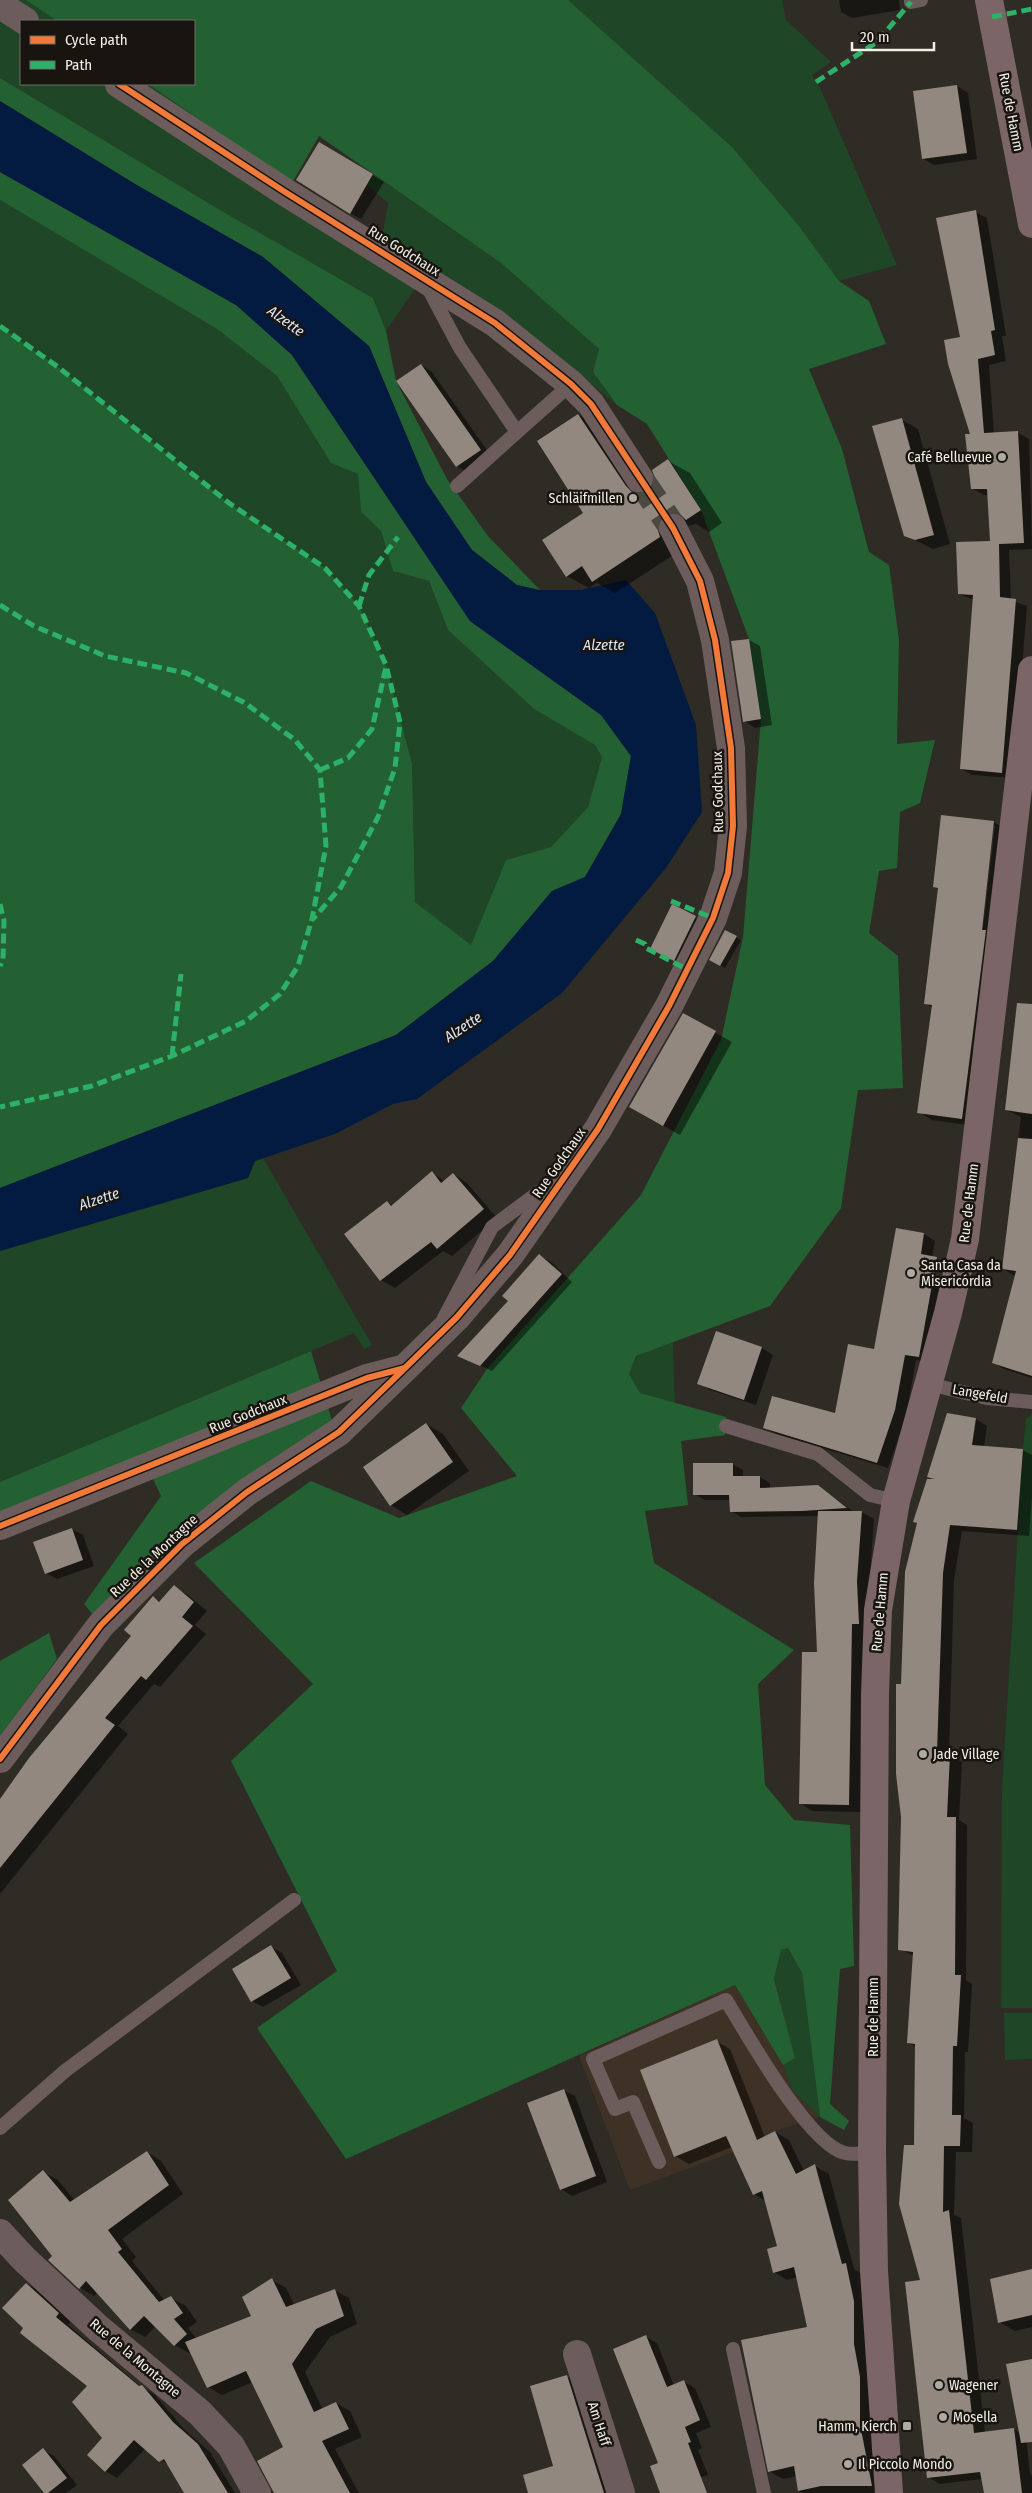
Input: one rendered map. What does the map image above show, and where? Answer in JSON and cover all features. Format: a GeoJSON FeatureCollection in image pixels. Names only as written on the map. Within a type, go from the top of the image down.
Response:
{"type":"FeatureCollection","features":[{"type":"Feature","properties":{"kind":"main road","name":"Rue de Hamm"},"geometry":{"type":"LineString","coordinates":[[989,0],[1032,224]]}},
{"type":"Feature","properties":{"kind":"main road","name":"Rue de Hamm"},"geometry":{"type":"LineString","coordinates":[[889,2493],[874,2271],[872,2153],[878,1619],[886,1548],[896,1501],[929,1384],[965,1239],[1028,745],[1032,670]]}},
{"type":"Feature","properties":{"kind":"street"},"geometry":{"type":"LineString","coordinates":[[0,5],[23,20]]}},
{"type":"Feature","properties":{"kind":"street","name":"Rue Godchaux"},"geometry":{"type":"LineString","coordinates":[[121,85],[285,192],[495,323],[571,384],[590,404],[639,478]]}},
{"type":"Feature","properties":{"kind":"street","name":"Rue Godchaux"},"geometry":{"type":"LineString","coordinates":[[0,1526],[367,1378],[405,1368],[457,1317],[510,1255],[598,1129],[672,999],[713,918],[728,873],[733,826],[731,748],[715,640],[700,581],[674,528]]}},
{"type":"Feature","properties":{"kind":"street","name":"Rue de la Montagne"},"geometry":{"type":"LineString","coordinates":[[0,1759],[101,1625],[182,1544],[247,1492],[339,1432],[405,1368]]}},
{"type":"Feature","properties":{"kind":"street","name":"Rue de la Montagne"},"geometry":{"type":"LineString","coordinates":[[0,2233],[24,2259],[98,2328],[200,2413],[231,2446],[257,2493]]}},
{"type":"Feature","properties":{"kind":"street","name":"Am Haff"},"geometry":{"type":"LineString","coordinates":[[576,2354],[621,2493]]}},
{"type":"Feature","properties":{"kind":"lane"},"geometry":{"type":"LineString","coordinates":[[911,0],[911,2],[921,0]]}},
{"type":"Feature","properties":{"kind":"lane"},"geometry":{"type":"LineString","coordinates":[[423,277],[460,348],[517,432]]}},
{"type":"Feature","properties":{"kind":"lane"},"geometry":{"type":"LineString","coordinates":[[458,486],[571,384]]}},
{"type":"Feature","properties":{"kind":"lane","name":"Langefeld"},"geometry":{"type":"LineString","coordinates":[[929,1384],[987,1398],[1032,1402]]}},
{"type":"Feature","properties":{"kind":"lane"},"geometry":{"type":"LineString","coordinates":[[726,1426],[818,1454],[870,1495],[896,1501]]}},
{"type":"Feature","properties":{"kind":"lane"},"geometry":{"type":"LineString","coordinates":[[0,2128],[65,2071],[294,1900]]}},
{"type":"Feature","properties":{"kind":"lane"},"geometry":{"type":"LineString","coordinates":[[659,2162],[633,2102],[615,2109],[593,2059],[726,2000],[781,2089],[821,2137],[844,2153],[872,2153]]}},
{"type":"Feature","properties":{"kind":"lane"},"geometry":{"type":"LineString","coordinates":[[733,2349],[764,2493]]}},
{"type":"Feature","properties":{"kind":"shaded area"},"geometry":{"type":"Polygon","coordinates":[[[735,1985],[783,2065],[793,2091],[820,2117],[775,2131],[733,2152],[630,2190],[579,2056],[735,1985]]]}},
{"type":"Feature","properties":{"kind":"green space"},"geometry":{"type":"Polygon","coordinates":[[[0,0],[26,0],[56,20],[20,20],[20,85],[149,85],[292,183],[423,277],[386,331],[373,298],[220,210],[0,78],[0,0]]]}},
{"type":"Feature","properties":{"kind":"green space"},"geometry":{"type":"Polygon","coordinates":[[[26,0],[568,0],[732,147],[799,226],[839,281],[869,301],[886,344],[809,369],[842,449],[869,552],[889,565],[899,640],[897,744],[935,740],[920,803],[900,812],[897,868],[879,871],[869,933],[898,956],[903,1088],[858,1090],[841,1208],[770,1306],[636,1356],[629,1374],[640,1393],[726,1417],[725,1435],[681,1441],[688,1505],[645,1511],[654,1563],[794,1650],[758,1684],[765,1785],[794,1820],[850,1825],[854,1966],[840,1969],[830,2104],[849,2121],[844,2130],[820,2117],[802,1973],[788,1948],[781,1950],[774,1979],[795,2058],[783,2065],[735,1985],[346,2159],[257,2028],[337,1971],[231,1761],[313,1684],[194,1563],[311,1481],[399,1518],[517,1476],[461,1408],[487,1369],[641,1195],[721,1040],[743,937],[761,719],[749,639],[701,510],[647,424],[617,405],[593,372],[599,349],[501,263],[319,136],[292,183],[149,85],[195,85],[195,20],[56,20],[26,0]]]}},
{"type":"Feature","properties":{"kind":"green space"},"geometry":{"type":"Polygon","coordinates":[[[568,0],[782,0],[786,20],[831,62],[812,75],[821,90],[897,265],[839,281],[799,226],[732,147],[568,0]]]}},
{"type":"Feature","properties":{"kind":"green space"},"geometry":{"type":"Polygon","coordinates":[[[0,78],[220,210],[373,298],[386,331],[396,381],[447,479],[488,536],[540,590],[517,585],[472,550],[426,482],[369,346],[263,257],[135,184],[0,101],[0,78]]]}},
{"type":"Feature","properties":{"kind":"green space"},"geometry":{"type":"Polygon","coordinates":[[[0,172],[236,305],[292,355],[470,621],[601,715],[631,756],[621,814],[585,877],[552,891],[493,961],[396,1035],[0,1188],[0,326],[58,367],[229,503],[325,568],[359,606],[386,665],[412,764],[415,902],[471,945],[506,860],[551,847],[588,807],[602,757],[595,745],[534,709],[448,630],[429,581],[393,571],[381,531],[361,512],[358,474],[331,463],[277,376],[217,329],[0,200],[0,172]]]}},
{"type":"Feature","properties":{"kind":"green space"},"geometry":{"type":"Polygon","coordinates":[[[373,174],[501,263],[599,349],[593,372],[617,405],[581,376],[383,233],[388,203],[367,185],[373,174]]]}},
{"type":"Feature","properties":{"kind":"green space"},"geometry":{"type":"Polygon","coordinates":[[[0,200],[217,329],[277,376],[331,463],[358,474],[361,512],[381,531],[393,571],[429,581],[448,630],[534,709],[595,745],[602,757],[588,807],[551,847],[506,860],[472,946],[415,902],[412,764],[400,722],[325,568],[229,503],[58,367],[0,326],[0,200]]]}},
{"type":"Feature","properties":{"kind":"green space"},"geometry":{"type":"Polygon","coordinates":[[[263,1158],[372,1345],[364,1349],[354,1333],[0,1482],[0,1251],[248,1178],[255,1161],[263,1158]]]}},
{"type":"Feature","properties":{"kind":"green space"},"geometry":{"type":"Polygon","coordinates":[[[673,1342],[675,1404],[640,1393],[629,1374],[636,1356],[673,1342]]]}},
{"type":"Feature","properties":{"kind":"green space"},"geometry":{"type":"Polygon","coordinates":[[[311,1351],[333,1424],[94,1616],[84,1604],[161,1496],[148,1468],[0,1526],[0,1482],[311,1351]]]}},
{"type":"Feature","properties":{"kind":"green space"},"geometry":{"type":"Polygon","coordinates":[[[1032,1414],[1032,2008],[1001,2008],[1002,1788],[1023,1449],[1026,1419],[1032,1414]]]}},
{"type":"Feature","properties":{"kind":"green space"},"geometry":{"type":"Polygon","coordinates":[[[49,1633],[57,1659],[0,1736],[0,1661],[49,1633]]]}},
{"type":"Feature","properties":{"kind":"green space"},"geometry":{"type":"Polygon","coordinates":[[[788,1948],[802,1973],[820,2117],[793,2091],[783,2065],[795,2058],[774,1979],[781,1950],[788,1948]]]}},
{"type":"Feature","properties":{"kind":"green space"},"geometry":{"type":"Polygon","coordinates":[[[1004,2013],[1032,2013],[1032,2059],[1005,2060],[1004,2013]]]}},
{"type":"Feature","properties":{"kind":"water","name":"Alzette"},"geometry":{"type":"Polygon","coordinates":[[[0,101],[135,184],[263,257],[369,346],[426,482],[472,550],[517,585],[539,590],[581,590],[626,580],[655,613],[696,725],[702,812],[666,868],[562,993],[417,1099],[393,1104],[335,1134],[255,1161],[248,1178],[0,1251],[0,1188],[396,1035],[493,961],[552,891],[585,877],[621,814],[631,756],[601,715],[470,621],[292,355],[236,305],[0,172],[0,101]]]}},
{"type":"Feature","properties":{"kind":"building"},"geometry":{"type":"Polygon","coordinates":[[[957,85],[967,153],[922,159],[913,91],[957,85]]]}},
{"type":"Feature","properties":{"kind":"building"},"geometry":{"type":"Polygon","coordinates":[[[319,142],[373,174],[350,214],[296,180],[319,142]]]}},
{"type":"Feature","properties":{"kind":"building"},"geometry":{"type":"Polygon","coordinates":[[[976,210],[995,330],[991,331],[995,355],[978,359],[984,433],[1018,431],[1024,543],[999,544],[1000,597],[1016,599],[1002,773],[960,769],[973,595],[958,594],[956,542],[990,541],[987,489],[971,489],[965,434],[970,434],[948,364],[944,340],[960,337],[936,218],[976,210]]]}},
{"type":"Feature","properties":{"kind":"building"},"geometry":{"type":"Polygon","coordinates":[[[421,364],[481,450],[456,467],[396,381],[421,364]]]}},
{"type":"Feature","properties":{"kind":"building","name":"Schläifmillen"},"geometry":{"type":"Polygon","coordinates":[[[578,414],[626,486],[632,492],[639,494],[648,491],[653,485],[655,478],[652,470],[668,459],[701,510],[686,520],[674,512],[666,514],[660,519],[657,527],[660,537],[592,582],[582,566],[566,577],[542,540],[583,513],[537,441],[578,414]]]}},
{"type":"Feature","properties":{"kind":"building"},"geometry":{"type":"Polygon","coordinates":[[[902,418],[934,535],[915,540],[904,536],[872,426],[902,418]]]}},
{"type":"Feature","properties":{"kind":"building"},"geometry":{"type":"Polygon","coordinates":[[[749,639],[761,719],[743,722],[731,641],[749,639]]]}},
{"type":"Feature","properties":{"kind":"building"},"geometry":{"type":"Polygon","coordinates":[[[941,815],[994,821],[982,930],[986,930],[962,1119],[917,1113],[932,1005],[924,1004],[938,888],[933,887],[941,815]]]}},
{"type":"Feature","properties":{"kind":"building"},"geometry":{"type":"Polygon","coordinates":[[[672,904],[696,916],[674,961],[650,949],[672,904]]]}},
{"type":"Feature","properties":{"kind":"building"},"geometry":{"type":"Polygon","coordinates":[[[725,930],[737,936],[720,966],[709,960],[725,930]]]}},
{"type":"Feature","properties":{"kind":"building"},"geometry":{"type":"Polygon","coordinates":[[[1017,1003],[1032,1004],[1032,1114],[1005,1110],[1017,1003]]]}},
{"type":"Feature","properties":{"kind":"building"},"geometry":{"type":"Polygon","coordinates":[[[683,1013],[716,1031],[663,1126],[629,1107],[683,1013]]]}},
{"type":"Feature","properties":{"kind":"building"},"geometry":{"type":"Polygon","coordinates":[[[1018,1138],[1032,1139],[1032,1376],[992,1363],[1016,1271],[1002,1269],[1018,1138]]]}},
{"type":"Feature","properties":{"kind":"building"},"geometry":{"type":"Polygon","coordinates":[[[432,1171],[441,1183],[453,1173],[484,1209],[437,1249],[431,1242],[380,1281],[344,1234],[387,1201],[391,1206],[432,1171]]]}},
{"type":"Feature","properties":{"kind":"building"},"geometry":{"type":"Polygon","coordinates":[[[896,1228],[924,1233],[921,1254],[937,1257],[919,1357],[905,1355],[895,1410],[877,1463],[763,1428],[772,1396],[835,1413],[848,1344],[874,1349],[896,1228]]]}},
{"type":"Feature","properties":{"kind":"building"},"geometry":{"type":"Polygon","coordinates":[[[539,1254],[562,1274],[480,1366],[457,1356],[508,1301],[502,1296],[539,1254]]]}},
{"type":"Feature","properties":{"kind":"building"},"geometry":{"type":"Polygon","coordinates":[[[716,1331],[762,1347],[744,1400],[697,1384],[716,1331]]]}},
{"type":"Feature","properties":{"kind":"building"},"geometry":{"type":"Polygon","coordinates":[[[947,1413],[976,1418],[972,1445],[1023,1449],[1017,1530],[950,1525],[943,1573],[937,1753],[950,1754],[947,1817],[956,1817],[955,1975],[961,1975],[957,2046],[953,2046],[952,2115],[961,2115],[960,2146],[944,2146],[943,2212],[949,2210],[974,2433],[1014,2428],[1022,2493],[984,2493],[980,2472],[927,2478],[905,2282],[920,2280],[899,2204],[904,2145],[914,2145],[915,2044],[907,2043],[913,1952],[898,1950],[901,1817],[896,1774],[896,1684],[901,1684],[905,1572],[917,1523],[913,1522],[927,1479],[934,1479],[927,1477],[947,1413]]]}},
{"type":"Feature","properties":{"kind":"building"},"geometry":{"type":"Polygon","coordinates":[[[426,1423],[453,1462],[390,1506],[363,1467],[426,1423]]]}},
{"type":"Feature","properties":{"kind":"building"},"geometry":{"type":"Polygon","coordinates":[[[693,1463],[733,1463],[733,1476],[760,1476],[760,1488],[818,1485],[847,1508],[730,1512],[729,1495],[693,1495],[693,1463]]]}},
{"type":"Feature","properties":{"kind":"building"},"geometry":{"type":"Polygon","coordinates":[[[818,1511],[862,1511],[857,1581],[859,1624],[852,1624],[849,1805],[799,1804],[802,1652],[817,1652],[814,1583],[818,1511]]]}},
{"type":"Feature","properties":{"kind":"building"},"geometry":{"type":"Polygon","coordinates":[[[72,1528],[83,1560],[45,1574],[33,1542],[72,1528]]]}},
{"type":"Feature","properties":{"kind":"building"},"geometry":{"type":"Polygon","coordinates":[[[174,1585],[194,1602],[182,1617],[193,1626],[146,1680],[141,1676],[105,1718],[115,1725],[0,1868],[0,1799],[29,1758],[131,1636],[124,1630],[153,1596],[159,1602],[174,1585]]]}},
{"type":"Feature","properties":{"kind":"building"},"geometry":{"type":"Polygon","coordinates":[[[271,1945],[291,1978],[251,2002],[232,1969],[271,1945]]]}},
{"type":"Feature","properties":{"kind":"building"},"geometry":{"type":"Polygon","coordinates":[[[717,2039],[757,2140],[775,2131],[796,2174],[815,2164],[842,2264],[846,2263],[854,2301],[854,2344],[860,2377],[860,2424],[872,2486],[821,2486],[798,2491],[794,2466],[768,2472],[741,2340],[807,2327],[794,2267],[773,2273],[767,2249],[777,2246],[762,2191],[753,2195],[726,2136],[674,2157],[640,2070],[717,2039]]]}},
{"type":"Feature","properties":{"kind":"building"},"geometry":{"type":"Polygon","coordinates":[[[564,2089],[596,2176],[560,2190],[527,2103],[564,2089]]]}},
{"type":"Feature","properties":{"kind":"building"},"geometry":{"type":"Polygon","coordinates":[[[147,2151],[169,2185],[108,2230],[122,2249],[118,2252],[159,2302],[171,2296],[183,2313],[174,2319],[187,2334],[174,2346],[144,2316],[130,2330],[86,2281],[79,2289],[48,2260],[52,2256],[8,2200],[43,2170],[70,2202],[147,2151]]]}},
{"type":"Feature","properties":{"kind":"building"},"geometry":{"type":"Polygon","coordinates":[[[1032,2269],[1032,2315],[998,2323],[990,2279],[1032,2269]]]}},
{"type":"Feature","properties":{"kind":"building"},"geometry":{"type":"Polygon","coordinates":[[[272,2278],[286,2307],[335,2289],[344,2316],[316,2329],[292,2364],[314,2412],[336,2402],[349,2429],[322,2441],[350,2493],[274,2493],[257,2461],[283,2447],[246,2371],[207,2388],[185,2342],[251,2316],[242,2297],[272,2278]]]}},
{"type":"Feature","properties":{"kind":"building"},"geometry":{"type":"Polygon","coordinates":[[[26,2283],[59,2313],[56,2317],[139,2386],[142,2385],[173,2422],[198,2444],[228,2493],[184,2493],[164,2459],[159,2462],[134,2440],[105,2472],[87,2455],[102,2438],[72,2402],[87,2386],[20,2333],[23,2328],[2,2308],[26,2283]]]}},
{"type":"Feature","properties":{"kind":"building"},"geometry":{"type":"Polygon","coordinates":[[[646,2335],[667,2387],[684,2380],[700,2420],[685,2427],[691,2442],[688,2443],[707,2493],[660,2493],[650,2466],[658,2463],[613,2349],[646,2335]]]}},
{"type":"Feature","properties":{"kind":"building"},"geometry":{"type":"Polygon","coordinates":[[[1032,2359],[1032,2442],[1021,2443],[1006,2364],[1032,2359]]]}},
{"type":"Feature","properties":{"kind":"building"},"geometry":{"type":"Polygon","coordinates":[[[567,2375],[604,2493],[528,2493],[523,2475],[553,2466],[530,2386],[567,2375]]]}},
{"type":"Feature","properties":{"kind":"building"},"geometry":{"type":"Polygon","coordinates":[[[43,2448],[67,2478],[48,2493],[44,2493],[22,2465],[43,2448]]]}},
{"type":"Feature","properties":{"kind":"tunnel"},"geometry":{"type":"LineString","coordinates":[[639,478],[673,528]]}},
{"type":"Feature","properties":{"kind":"marked path"},"geometry":{"type":"LineString","coordinates":[[816,82],[877,42],[911,2]]}},
{"type":"Feature","properties":{"kind":"marked path"},"geometry":{"type":"LineString","coordinates":[[992,17],[1032,9]]}},
{"type":"Feature","properties":{"kind":"marked path"},"geometry":{"type":"LineString","coordinates":[[0,326],[58,367],[229,503],[325,568],[359,606],[386,665],[400,722],[395,768],[378,817],[341,887],[313,919]]}},
{"type":"Feature","properties":{"kind":"marked path"},"geometry":{"type":"LineString","coordinates":[[359,606],[369,575],[398,537]]}},
{"type":"Feature","properties":{"kind":"marked path"},"geometry":{"type":"LineString","coordinates":[[0,605],[34,626],[105,656],[186,673],[245,703],[295,740],[320,770],[326,846],[312,919],[298,966],[280,994],[246,1021],[172,1056],[92,1086],[0,1107]]}},
{"type":"Feature","properties":{"kind":"marked path"},"geometry":{"type":"LineString","coordinates":[[320,770],[348,758],[372,729],[386,667]]}},
{"type":"Feature","properties":{"kind":"marked path"},"geometry":{"type":"LineString","coordinates":[[671,901],[713,918]]}},
{"type":"Feature","properties":{"kind":"marked path"},"geometry":{"type":"LineString","coordinates":[[0,904],[4,921],[3,960],[0,966]]}},
{"type":"Feature","properties":{"kind":"marked path"},"geometry":{"type":"LineString","coordinates":[[636,940],[645,944],[646,948],[688,970]]}},
{"type":"Feature","properties":{"kind":"marked path"},"geometry":{"type":"LineString","coordinates":[[172,1056],[181,974]]}},
{"type":"Feature","properties":{"kind":"cycle path"},"geometry":{"type":"LineString","coordinates":[[0,1526],[367,1378],[405,1368],[457,1317],[510,1255],[598,1129],[669,1006],[713,918],[728,873],[733,826],[731,748],[715,640],[700,581],[673,528],[591,404],[571,384],[495,323],[285,192],[121,85]]}},
{"type":"Feature","properties":{"kind":"cycle path"},"geometry":{"type":"LineString","coordinates":[[0,1759],[101,1625],[182,1544],[247,1492],[339,1432],[403,1370]]}},
{"type":"Feature","properties":{"kind":"place","name":"Café Belluevue"},"geometry":{"type":"Point","coordinates":[1002,457]}},
{"type":"Feature","properties":{"kind":"place","name":"Schläifmillen"},"geometry":{"type":"Point","coordinates":[633,498]}},
{"type":"Feature","properties":{"kind":"place","name":"Santa Casa da Misericórdia"},"geometry":{"type":"Point","coordinates":[911,1273]}},
{"type":"Feature","properties":{"kind":"place","name":"Jade Village"},"geometry":{"type":"Point","coordinates":[923,1754]}},
{"type":"Feature","properties":{"kind":"place","name":"Wagener"},"geometry":{"type":"Point","coordinates":[939,2385]}},
{"type":"Feature","properties":{"kind":"place","name":"Mosella"},"geometry":{"type":"Point","coordinates":[943,2417]}},
{"type":"Feature","properties":{"kind":"place","name":"Hamm, Kierch"},"geometry":{"type":"Point","coordinates":[907,2426]}},
{"type":"Feature","properties":{"kind":"place","name":"Il Piccolo Mondo"},"geometry":{"type":"Point","coordinates":[848,2464]}}]}
